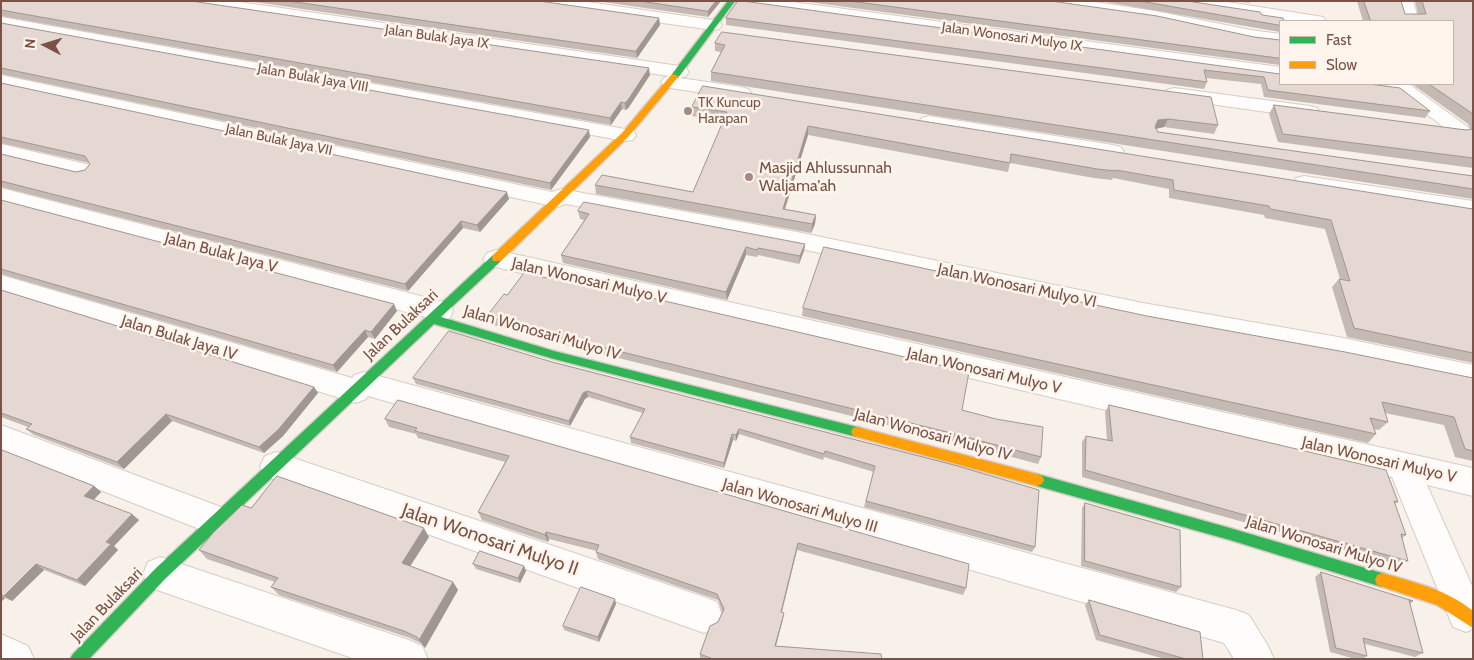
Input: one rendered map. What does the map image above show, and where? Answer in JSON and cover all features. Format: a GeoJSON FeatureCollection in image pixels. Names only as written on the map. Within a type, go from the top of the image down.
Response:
{"type":"FeatureCollection","features":[{"type":"Feature","properties":{"kind":"street","name":"Jalan Bulak Jaya IX"},"geometry":{"type":"LineString","coordinates":[[195,1],[675,77],[765,96]]}},
{"type":"Feature","properties":{"kind":"street"},"geometry":{"type":"LineString","coordinates":[[541,1],[717,30]]}},
{"type":"Feature","properties":{"kind":"street","name":"Jalan Bulaksari"},"geometry":{"type":"LineString","coordinates":[[78,659],[160,574],[496,259],[625,135],[717,30],[732,1]]}},
{"type":"Feature","properties":{"kind":"street","name":"Jalan Wonosari Mulyo IX"},"geometry":{"type":"LineString","coordinates":[[744,1],[1279,73]]}},
{"type":"Feature","properties":{"kind":"street"},"geometry":{"type":"LineString","coordinates":[[1050,1],[1155,16],[1279,40]]}},
{"type":"Feature","properties":{"kind":"street"},"geometry":{"type":"LineString","coordinates":[[1185,1],[1310,20]]}},
{"type":"Feature","properties":{"kind":"street"},"geometry":{"type":"LineString","coordinates":[[1301,1],[1316,20]]}},
{"type":"Feature","properties":{"kind":"street"},"geometry":{"type":"LineString","coordinates":[[1404,1],[1410,20]]}},
{"type":"Feature","properties":{"kind":"street","name":"Jalan Bulak Jaya VIII"},"geometry":{"type":"LineString","coordinates":[[1,22],[625,135]]}},
{"type":"Feature","properties":{"kind":"street","name":"Jalan Bulak Jaya VII"},"geometry":{"type":"LineString","coordinates":[[1,81],[559,198]]}},
{"type":"Feature","properties":{"kind":"street"},"geometry":{"type":"LineString","coordinates":[[1391,85],[1468,130]]}},
{"type":"Feature","properties":{"kind":"street"},"geometry":{"type":"LineString","coordinates":[[1156,92],[1329,115]]}},
{"type":"Feature","properties":{"kind":"street"},"geometry":{"type":"LineString","coordinates":[[912,120],[1136,156]]}},
{"type":"Feature","properties":{"kind":"street"},"geometry":{"type":"LineString","coordinates":[[1421,127],[1468,130]]}},
{"type":"Feature","properties":{"kind":"street"},"geometry":{"type":"LineString","coordinates":[[1,151],[82,170]]}},
{"type":"Feature","properties":{"kind":"street"},"geometry":{"type":"LineString","coordinates":[[1288,180],[1473,209]]}},
{"type":"Feature","properties":{"kind":"street","name":"Jalan Bulak Jaya V"},"geometry":{"type":"LineString","coordinates":[[1,195],[436,315]]}},
{"type":"Feature","properties":{"kind":"street","name":"Jalan Wonosari Mulyo VI"},"geometry":{"type":"LineString","coordinates":[[559,198],[797,240],[1172,319],[1338,348],[1473,376]]}},
{"type":"Feature","properties":{"kind":"street","name":"Jalan Wonosari Mulyo V"},"geometry":{"type":"LineString","coordinates":[[496,259],[1473,482]]}},
{"type":"Feature","properties":{"kind":"street","name":"Jalan Bulak Jaya IV"},"geometry":{"type":"LineString","coordinates":[[1,284],[360,387]]}},
{"type":"Feature","properties":{"kind":"street","name":"Jalan Wonosari Mulyo IV"},"geometry":{"type":"LineString","coordinates":[[436,315],[554,355],[962,459],[1230,534],[1424,592],[1469,618]]}},
{"type":"Feature","properties":{"kind":"street","name":"Jalan Wonosari Mulyo III"},"geometry":{"type":"LineString","coordinates":[[360,387],[1236,628],[1255,659]]}},
{"type":"Feature","properties":{"kind":"street"},"geometry":{"type":"LineString","coordinates":[[1,438],[217,521]]}},
{"type":"Feature","properties":{"kind":"street","name":"Jalan Wonosari Mulyo II"},"geometry":{"type":"LineString","coordinates":[[276,466],[704,615]]}},
{"type":"Feature","properties":{"kind":"street"},"geometry":{"type":"LineString","coordinates":[[1403,466],[1469,618]]}},
{"type":"Feature","properties":{"kind":"street"},"geometry":{"type":"LineString","coordinates":[[160,574],[409,659]]}},
{"type":"Feature","properties":{"kind":"street"},"geometry":{"type":"LineString","coordinates":[[1,653],[15,659]]}},
{"type":"Feature","properties":{"kind":"building"},"geometry":{"type":"Polygon","coordinates":[[[1,1],[191,1],[649,68],[628,100],[625,103],[621,102],[610,118],[1,10],[1,1]]]}},
{"type":"Feature","properties":{"kind":"building"},"geometry":{"type":"Polygon","coordinates":[[[289,1],[539,1],[659,18],[636,51],[289,1]]]}},
{"type":"Feature","properties":{"kind":"building"},"geometry":{"type":"Polygon","coordinates":[[[640,1],[716,1],[708,11],[640,1]]]}},
{"type":"Feature","properties":{"kind":"building"},"geometry":{"type":"Polygon","coordinates":[[[738,1],[743,1],[1279,74],[1279,85],[1377,85],[1400,88],[1430,111],[1268,90],[1264,77],[1204,70],[1207,82],[726,18],[738,1]]]}},
{"type":"Feature","properties":{"kind":"building"},"geometry":{"type":"Polygon","coordinates":[[[850,1],[1051,1],[1157,16],[1254,37],[1279,40],[1279,58],[850,1]]]}},
{"type":"Feature","properties":{"kind":"building"},"geometry":{"type":"Polygon","coordinates":[[[1140,1],[1187,1],[1260,12],[1262,15],[1283,18],[1284,20],[1279,20],[1279,25],[1140,1]]]}},
{"type":"Feature","properties":{"kind":"building"},"geometry":{"type":"Polygon","coordinates":[[[1364,1],[1401,1],[1405,14],[1426,14],[1422,1],[1473,1],[1473,114],[1430,85],[1454,85],[1454,20],[1371,20],[1364,1]]]}},
{"type":"Feature","properties":{"kind":"building"},"geometry":{"type":"Polygon","coordinates":[[[1,23],[589,130],[550,183],[1,68],[1,23]]]}},
{"type":"Feature","properties":{"kind":"building"},"geometry":{"type":"Polygon","coordinates":[[[722,32],[1211,97],[1218,125],[1168,119],[1158,120],[1155,127],[1158,132],[1473,176],[1473,189],[711,72],[725,45],[715,43],[722,32]]]}},
{"type":"Feature","properties":{"kind":"building"},"geometry":{"type":"Polygon","coordinates":[[[1,83],[507,192],[477,225],[461,221],[405,284],[1,181],[1,154],[76,172],[85,170],[90,164],[85,156],[1,137],[1,83]]]}},
{"type":"Feature","properties":{"kind":"building"},"geometry":{"type":"Polygon","coordinates":[[[703,86],[1473,209],[1473,353],[1354,328],[1339,279],[1350,281],[1331,220],[1270,209],[1269,206],[1174,190],[1173,180],[1011,154],[1010,163],[808,126],[783,209],[816,215],[812,224],[595,185],[602,175],[693,192],[727,112],[692,107],[703,86]]]}},
{"type":"Feature","properties":{"kind":"building"},"geometry":{"type":"Polygon","coordinates":[[[1274,105],[1466,130],[1473,129],[1473,158],[1283,134],[1274,105]]]}},
{"type":"Feature","properties":{"kind":"building"},"geometry":{"type":"Polygon","coordinates":[[[1,200],[394,304],[371,332],[365,330],[333,365],[1,269],[1,200]]]}},
{"type":"Feature","properties":{"kind":"building"},"geometry":{"type":"Polygon","coordinates":[[[584,202],[805,244],[800,256],[746,247],[726,292],[561,255],[589,214],[578,211],[584,202]]]}},
{"type":"Feature","properties":{"kind":"building"},"geometry":{"type":"Polygon","coordinates":[[[824,247],[1147,316],[1345,352],[1473,378],[1473,451],[1465,449],[1454,417],[1382,402],[1388,422],[1370,418],[1376,434],[803,308],[824,247]]]}},
{"type":"Feature","properties":{"kind":"building"},"geometry":{"type":"Polygon","coordinates":[[[525,272],[546,278],[549,274],[969,372],[962,410],[996,419],[1043,427],[1041,457],[553,335],[487,316],[504,294],[507,295],[525,272]]]}},
{"type":"Feature","properties":{"kind":"building"},"geometry":{"type":"Polygon","coordinates":[[[1,290],[314,387],[278,430],[259,447],[166,414],[117,462],[26,429],[32,424],[1,413],[1,290]]]}},
{"type":"Feature","properties":{"kind":"building"},"geometry":{"type":"Polygon","coordinates":[[[449,331],[552,362],[954,465],[1039,490],[1035,547],[866,501],[875,466],[825,451],[824,454],[739,429],[736,435],[732,434],[724,463],[630,437],[645,409],[587,391],[583,393],[569,421],[413,378],[449,331]]]}},
{"type":"Feature","properties":{"kind":"building"},"geometry":{"type":"Polygon","coordinates":[[[398,400],[969,564],[966,588],[798,543],[781,612],[784,613],[775,646],[881,654],[882,659],[713,659],[700,654],[710,626],[718,622],[724,609],[717,594],[596,552],[599,545],[546,532],[545,535],[478,512],[509,456],[415,431],[417,428],[385,419],[398,400]]]}},
{"type":"Feature","properties":{"kind":"building"},"geometry":{"type":"Polygon","coordinates":[[[1109,405],[1386,470],[1398,502],[1394,501],[1406,535],[1401,534],[1408,561],[1085,470],[1086,436],[1112,441],[1109,405]]]}},
{"type":"Feature","properties":{"kind":"building"},"geometry":{"type":"Polygon","coordinates":[[[2,450],[94,486],[84,496],[132,514],[106,542],[111,544],[77,580],[36,564],[4,596],[1,595],[2,450]]]}},
{"type":"Feature","properties":{"kind":"building"},"geometry":{"type":"Polygon","coordinates":[[[277,476],[424,528],[402,563],[453,582],[419,640],[417,637],[404,631],[271,587],[278,578],[199,550],[213,533],[242,505],[251,508],[277,476]]]}},
{"type":"Feature","properties":{"kind":"building"},"geometry":{"type":"Polygon","coordinates":[[[1085,503],[1180,530],[1181,587],[1085,561],[1085,503]]]}},
{"type":"Feature","properties":{"kind":"building"},"geometry":{"type":"Polygon","coordinates":[[[480,551],[524,566],[518,578],[473,564],[480,551]]]}},
{"type":"Feature","properties":{"kind":"building"},"geometry":{"type":"Polygon","coordinates":[[[1321,572],[1413,601],[1409,600],[1423,653],[1363,638],[1367,656],[1336,648],[1321,572]]]}},
{"type":"Feature","properties":{"kind":"building"},"geometry":{"type":"Polygon","coordinates":[[[581,587],[615,599],[598,637],[563,626],[581,587]]]}},
{"type":"Feature","properties":{"kind":"building"},"geometry":{"type":"Polygon","coordinates":[[[1089,600],[1200,632],[1203,659],[1186,659],[1100,635],[1089,600]]]}},
{"type":"Feature","properties":{"kind":"traffic: fast"},"geometry":{"type":"LineString","coordinates":[[675,76],[732,1]]}},
{"type":"Feature","properties":{"kind":"traffic: fast"},"geometry":{"type":"LineString","coordinates":[[78,659],[160,574],[497,258]]}},
{"type":"Feature","properties":{"kind":"traffic: fast"},"geometry":{"type":"LineString","coordinates":[[432,319],[554,355],[857,432]]}},
{"type":"Feature","properties":{"kind":"traffic: fast"},"geometry":{"type":"LineString","coordinates":[[1037,480],[1230,534],[1382,580]]}},
{"type":"Feature","properties":{"kind":"traffic: slow"},"geometry":{"type":"LineString","coordinates":[[497,258],[625,135],[675,76]]}},
{"type":"Feature","properties":{"kind":"traffic: slow"},"geometry":{"type":"LineString","coordinates":[[857,432],[1037,480]]}},
{"type":"Feature","properties":{"kind":"traffic: slow"},"geometry":{"type":"LineString","coordinates":[[1382,580],[1442,600],[1464,613],[1473,621]]}},
{"type":"Feature","properties":{"kind":"place","name":"TK Kuncup Harapan"},"geometry":{"type":"Point","coordinates":[688,111]}},
{"type":"Feature","properties":{"kind":"place","name":"Masjid Ahlussunnah Waljama'ah"},"geometry":{"type":"Point","coordinates":[749,177]}}]}
